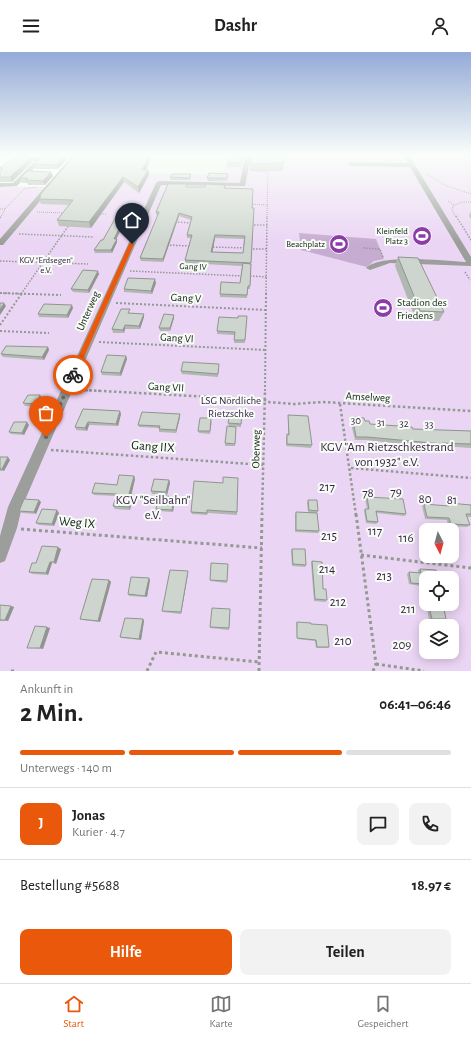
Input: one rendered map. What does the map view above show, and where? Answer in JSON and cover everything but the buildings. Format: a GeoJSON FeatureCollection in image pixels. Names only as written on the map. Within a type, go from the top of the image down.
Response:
{"type":"FeatureCollection","features":[{"type":"Feature","properties":{"kind":"street"},"geometry":{"type":"LineString","coordinates":[[0,185],[15,185]]}},
{"type":"Feature","properties":{"kind":"street","name":"Unterweg"},"geometry":{"type":"LineString","coordinates":[[0,556],[16,507],[158,185]]}},
{"type":"Feature","properties":{"kind":"street","name":"Unterweg"},"geometry":{"type":"LineString","coordinates":[[211,185],[242,185]]}},
{"type":"Feature","properties":{"kind":"street"},"geometry":{"type":"LineString","coordinates":[[423,185],[471,264]]}},
{"type":"Feature","properties":{"kind":"street"},"geometry":{"type":"LineString","coordinates":[[0,243],[48,186]]}},
{"type":"Feature","properties":{"kind":"street"},"geometry":{"type":"LineString","coordinates":[[370,268],[390,261],[471,264]]}},
{"type":"Feature","properties":{"kind":"path","name":"Oberweg"},"geometry":{"type":"LineString","coordinates":[[259,671],[268,185]]}},
{"type":"Feature","properties":{"kind":"path"},"geometry":{"type":"LineString","coordinates":[[445,185],[471,194]]}},
{"type":"Feature","properties":{"kind":"path"},"geometry":{"type":"LineString","coordinates":[[0,218],[5,209],[24,189],[48,186]]}},
{"type":"Feature","properties":{"kind":"path"},"geometry":{"type":"LineString","coordinates":[[448,201],[454,205]]}},
{"type":"Feature","properties":{"kind":"path"},"geometry":{"type":"LineString","coordinates":[[454,205],[462,202],[471,202]]}},
{"type":"Feature","properties":{"kind":"path"},"geometry":{"type":"LineString","coordinates":[[245,204],[268,205]]}},
{"type":"Feature","properties":{"kind":"path"},"geometry":{"type":"LineString","coordinates":[[454,205],[452,208],[453,212],[471,240]]}},
{"type":"Feature","properties":{"kind":"path"},"geometry":{"type":"LineString","coordinates":[[0,209],[5,209]]}},
{"type":"Feature","properties":{"kind":"path"},"geometry":{"type":"LineString","coordinates":[[32,212],[69,213]]}},
{"type":"Feature","properties":{"kind":"path"},"geometry":{"type":"LineString","coordinates":[[99,214],[106,214]]}},
{"type":"Feature","properties":{"kind":"path"},"geometry":{"type":"LineString","coordinates":[[174,222],[197,223]]}},
{"type":"Feature","properties":{"kind":"path"},"geometry":{"type":"LineString","coordinates":[[244,224],[268,225]]}},
{"type":"Feature","properties":{"kind":"path"},"geometry":{"type":"LineString","coordinates":[[0,325],[69,225]]}},
{"type":"Feature","properties":{"kind":"path"},"geometry":{"type":"LineString","coordinates":[[14,234],[94,237]]}},
{"type":"Feature","properties":{"kind":"path"},"geometry":{"type":"LineString","coordinates":[[164,245],[196,246]]}},
{"type":"Feature","properties":{"kind":"path"},"geometry":{"type":"LineString","coordinates":[[204,247],[267,249]]}},
{"type":"Feature","properties":{"kind":"path"},"geometry":{"type":"LineString","coordinates":[[363,248],[380,249],[384,259],[390,261]]}},
{"type":"Feature","properties":{"kind":"path"},"geometry":{"type":"LineString","coordinates":[[0,261],[88,264]]}},
{"type":"Feature","properties":{"kind":"path","name":"Gang IV"},"geometry":{"type":"LineString","coordinates":[[120,271],[266,277]]}},
{"type":"Feature","properties":{"kind":"path"},"geometry":{"type":"LineString","coordinates":[[0,293],[60,294]]}},
{"type":"Feature","properties":{"kind":"path","name":"Gang V"},"geometry":{"type":"LineString","coordinates":[[105,303],[266,310]]}},
{"type":"Feature","properties":{"kind":"path"},"geometry":{"type":"LineString","coordinates":[[0,331],[49,333]]}},
{"type":"Feature","properties":{"kind":"path","name":"Gang VI"},"geometry":{"type":"LineString","coordinates":[[88,341],[266,350]]}},
{"type":"Feature","properties":{"kind":"path","name":"Gang VII"},"geometry":{"type":"LineString","coordinates":[[67,389],[265,400]]}},
{"type":"Feature","properties":{"kind":"path","name":"Amselweg"},"geometry":{"type":"LineString","coordinates":[[265,400],[268,402],[294,404],[315,402],[471,411]]}},
{"type":"Feature","properties":{"kind":"path"},"geometry":{"type":"LineString","coordinates":[[340,404],[376,664],[373,671]]}},
{"type":"Feature","properties":{"kind":"path","name":"Gang IIX"},"geometry":{"type":"LineString","coordinates":[[41,449],[264,465]]}},
{"type":"Feature","properties":{"kind":"path"},"geometry":{"type":"LineString","coordinates":[[350,468],[471,478]]}},
{"type":"Feature","properties":{"kind":"path","name":"Weg IX"},"geometry":{"type":"LineString","coordinates":[[10,528],[262,548]]}},
{"type":"Feature","properties":{"kind":"path"},"geometry":{"type":"LineString","coordinates":[[361,555],[471,569]]}},
{"type":"Feature","properties":{"kind":"path"},"geometry":{"type":"LineString","coordinates":[[147,671],[156,652],[259,662]]}},
{"type":"Feature","properties":{"kind":"path"},"geometry":{"type":"LineString","coordinates":[[376,664],[424,671]]}},
{"type":"Feature","properties":{"kind":"path"},"geometry":{"type":"LineString","coordinates":[[11,671],[16,671]]}},
{"type":"Feature","properties":{"kind":"green space","name":"LSG Nördliche Rietzschke"},"geometry":{"type":"Polygon","coordinates":[[[471,185],[471,671],[0,671],[0,186],[471,185]]]}},
{"type":"Feature","properties":{"kind":"shaded area"},"geometry":{"type":"Polygon","coordinates":[[[299,233],[376,239],[384,259],[374,261],[367,267],[301,250],[299,233]]]}},
{"type":"Feature","properties":{"kind":"way so far"},"geometry":{"type":"LineString","coordinates":[[46,437],[73,375]]}},
{"type":"Feature","properties":{"kind":"place","name":"Kleinfeld Platz 3"},"geometry":{"type":"Point","coordinates":[422,236]}},
{"type":"Feature","properties":{"kind":"place","name":"Beachplatz"},"geometry":{"type":"Point","coordinates":[339,244]}},
{"type":"Feature","properties":{"kind":"place","name":"Stadion des Friedens"},"geometry":{"type":"Point","coordinates":[383,308]}},
{"type":"Feature","properties":{"kind":"route"},"geometry":{"type":"LineString","coordinates":[[73,375],[132,244]]}},
{"type":"Feature","properties":{"kind":"park label","name":"KGV \"Erdsegen\" e.V."},"geometry":{"type":"Point","coordinates":[46,266]}},
{"type":"Feature","properties":{"kind":"park label","name":"30"},"geometry":{"type":"Point","coordinates":[356,420]}},
{"type":"Feature","properties":{"kind":"park label","name":"31"},"geometry":{"type":"Point","coordinates":[381,422]}},
{"type":"Feature","properties":{"kind":"park label","name":"32"},"geometry":{"type":"Point","coordinates":[404,423]}},
{"type":"Feature","properties":{"kind":"park label","name":"33"},"geometry":{"type":"Point","coordinates":[429,424]}},
{"type":"Feature","properties":{"kind":"park label","name":"KGV \"Am Rietzschkestrand von 1932\" e.V."},"geometry":{"type":"Point","coordinates":[387,454]}},
{"type":"Feature","properties":{"kind":"park label","name":"217"},"geometry":{"type":"Point","coordinates":[327,487]}},
{"type":"Feature","properties":{"kind":"park label","name":"79"},"geometry":{"type":"Point","coordinates":[396,492]}},
{"type":"Feature","properties":{"kind":"park label","name":"78"},"geometry":{"type":"Point","coordinates":[368,493]}},
{"type":"Feature","properties":{"kind":"park label","name":"80"},"geometry":{"type":"Point","coordinates":[425,499]}},
{"type":"Feature","properties":{"kind":"park label","name":"81"},"geometry":{"type":"Point","coordinates":[452,500]}},
{"type":"Feature","properties":{"kind":"park label","name":"KGV \"Seilbahn\" e.V."},"geometry":{"type":"Point","coordinates":[153,508]}},
{"type":"Feature","properties":{"kind":"park label","name":"117"},"geometry":{"type":"Point","coordinates":[375,531]}},
{"type":"Feature","properties":{"kind":"park label","name":"215"},"geometry":{"type":"Point","coordinates":[329,536]}},
{"type":"Feature","properties":{"kind":"park label","name":"116"},"geometry":{"type":"Point","coordinates":[406,538]}},
{"type":"Feature","properties":{"kind":"park label","name":"214"},"geometry":{"type":"Point","coordinates":[327,569]}},
{"type":"Feature","properties":{"kind":"park label","name":"213"},"geometry":{"type":"Point","coordinates":[384,576]}},
{"type":"Feature","properties":{"kind":"park label","name":"212"},"geometry":{"type":"Point","coordinates":[338,602]}},
{"type":"Feature","properties":{"kind":"park label","name":"211"},"geometry":{"type":"Point","coordinates":[408,609]}},
{"type":"Feature","properties":{"kind":"park label","name":"210"},"geometry":{"type":"Point","coordinates":[343,641]}},
{"type":"Feature","properties":{"kind":"park label","name":"209"},"geometry":{"type":"Point","coordinates":[402,645]}}]}
